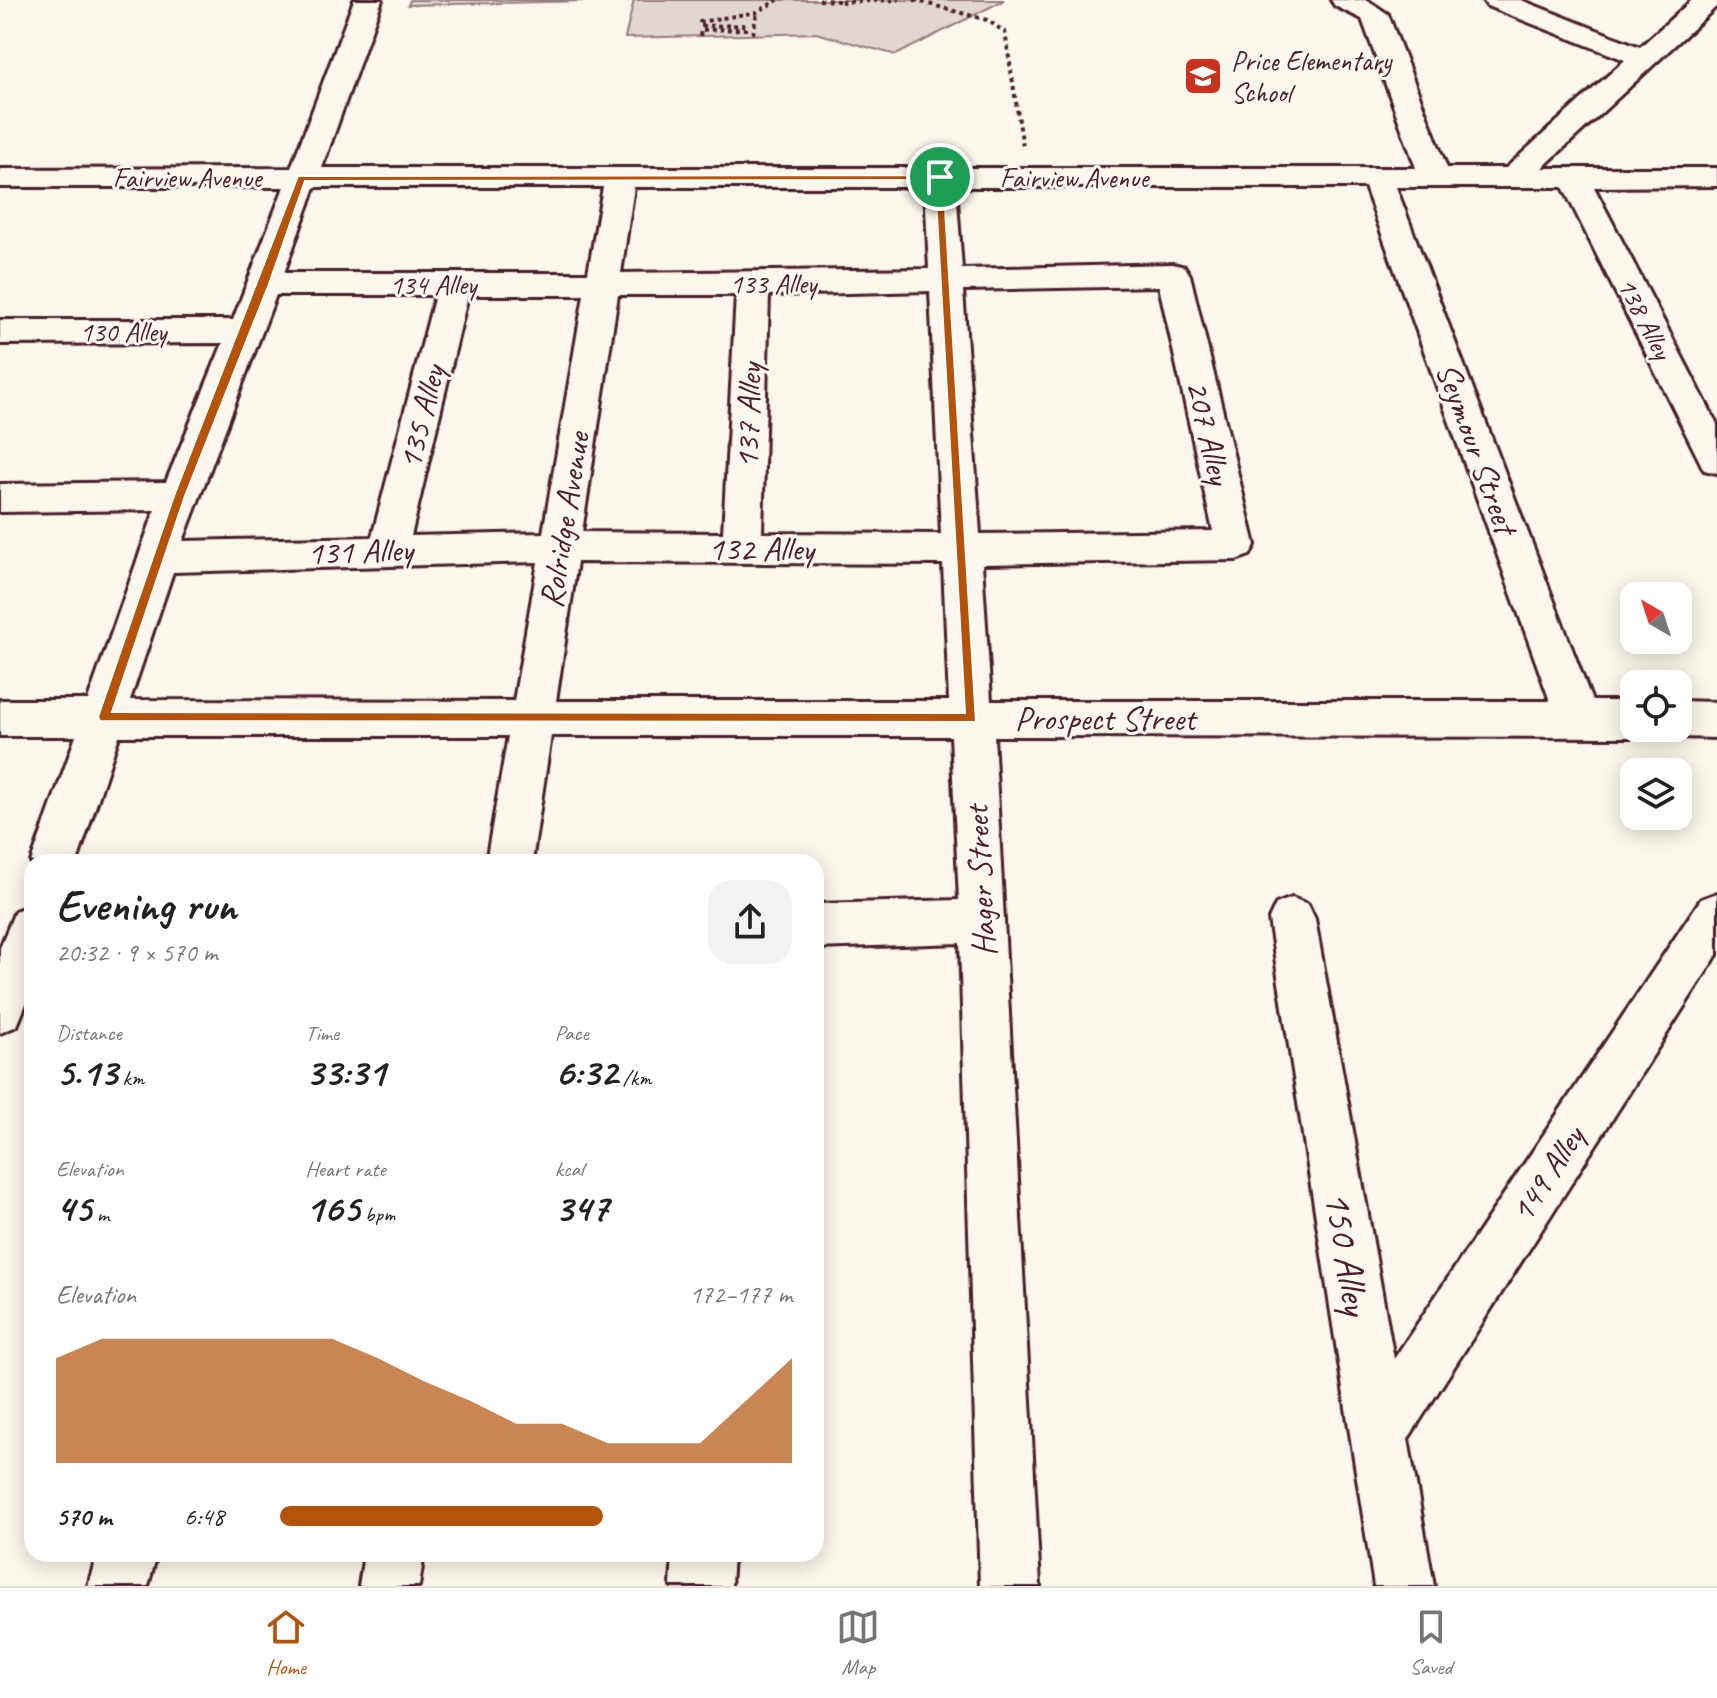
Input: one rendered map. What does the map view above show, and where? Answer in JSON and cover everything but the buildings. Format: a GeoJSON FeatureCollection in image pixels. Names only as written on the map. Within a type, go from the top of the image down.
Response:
{"type":"FeatureCollection","features":[{"type":"Feature","properties":{"kind":"street"},"geometry":{"type":"LineString","coordinates":[[57,854],[179,496],[264,284],[368,0]]}},
{"type":"Feature","properties":{"kind":"street"},"geometry":{"type":"LineString","coordinates":[[1345,0],[1374,14],[1399,73],[1435,177]]}},
{"type":"Feature","properties":{"kind":"street"},"geometry":{"type":"LineString","coordinates":[[1497,0],[1644,58]]}},
{"type":"Feature","properties":{"kind":"street"},"geometry":{"type":"LineString","coordinates":[[1514,177],[1708,0]]}},
{"type":"Feature","properties":{"kind":"street","name":"Hager Street"},"geometry":{"type":"LineString","coordinates":[[940,177],[983,921],[1010,1586]]}},
{"type":"Feature","properties":{"kind":"street","name":"Seymour Street"},"geometry":{"type":"LineString","coordinates":[[1377,177],[1577,718]]}},
{"type":"Feature","properties":{"kind":"street","name":"138 Alley"},"geometry":{"type":"LineString","coordinates":[[1574,177],[1717,460]]}},
{"type":"Feature","properties":{"kind":"street","name":"Fairview Avenue"},"geometry":{"type":"LineString","coordinates":[[0,178],[1717,177]]}},
{"type":"Feature","properties":{"kind":"street","name":"Rolridge Avenue"},"geometry":{"type":"LineString","coordinates":[[510,854],[620,179]]}},
{"type":"Feature","properties":{"kind":"street","name":"207 Alley"},"geometry":{"type":"LineString","coordinates":[[944,280],[1173,275],[1236,545],[962,549]]}},
{"type":"Feature","properties":{"kind":"street","name":"133 Alley"},"geometry":{"type":"LineString","coordinates":[[603,282],[753,284],[944,280]]}},
{"type":"Feature","properties":{"kind":"street","name":"134 Alley"},"geometry":{"type":"LineString","coordinates":[[264,284],[603,282]]}},
{"type":"Feature","properties":{"kind":"street","name":"135 Alley"},"geometry":{"type":"LineString","coordinates":[[388,550],[454,284]]}},
{"type":"Feature","properties":{"kind":"street","name":"137 Alley"},"geometry":{"type":"LineString","coordinates":[[742,549],[753,284]]}},
{"type":"Feature","properties":{"kind":"street","name":"130 Alley"},"geometry":{"type":"LineString","coordinates":[[0,332],[246,331]]}},
{"type":"Feature","properties":{"kind":"street"},"geometry":{"type":"LineString","coordinates":[[0,498],[179,496]]}},
{"type":"Feature","properties":{"kind":"street","name":"132 Alley"},"geometry":{"type":"LineString","coordinates":[[560,547],[962,549]]}},
{"type":"Feature","properties":{"kind":"street","name":"131 Alley"},"geometry":{"type":"LineString","coordinates":[[159,557],[560,547]]}},
{"type":"Feature","properties":{"kind":"street","name":"Prospect Street"},"geometry":{"type":"LineString","coordinates":[[0,718],[1620,719]]}},
{"type":"Feature","properties":{"kind":"street"},"geometry":{"type":"LineString","coordinates":[[1692,719],[1717,720]]}},
{"type":"Feature","properties":{"kind":"street","name":"149 Alley"},"geometry":{"type":"LineString","coordinates":[[1377,1435],[1717,914]]}},
{"type":"Feature","properties":{"kind":"street","name":"150 Alley"},"geometry":{"type":"LineString","coordinates":[[1292,919],[1404,1586]]}},
{"type":"Feature","properties":{"kind":"street"},"geometry":{"type":"LineString","coordinates":[[824,926],[983,921]]}},
{"type":"Feature","properties":{"kind":"street"},"geometry":{"type":"LineString","coordinates":[[0,1010],[22,942]]}},
{"type":"Feature","properties":{"kind":"street"},"geometry":{"type":"LineString","coordinates":[[118,1586],[125,1562]]}},
{"type":"Feature","properties":{"kind":"street"},"geometry":{"type":"LineString","coordinates":[[389,1586],[393,1562]]}},
{"type":"Feature","properties":{"kind":"street"},"geometry":{"type":"LineString","coordinates":[[701,1586],[702,1562]]}},
{"type":"Feature","properties":{"kind":"path"},"geometry":{"type":"LineString","coordinates":[[819,0],[899,0]]}},
{"type":"Feature","properties":{"kind":"path"},"geometry":{"type":"LineString","coordinates":[[914,0],[987,20],[1005,32],[1024,152]]}},
{"type":"Feature","properties":{"kind":"path"},"geometry":{"type":"LineString","coordinates":[[700,36],[701,30],[746,29],[746,25],[700,26],[700,22],[757,12],[774,1]]}},
{"type":"Feature","properties":{"kind":"path"},"geometry":{"type":"LineString","coordinates":[[753,34],[757,12]]}},
{"type":"Feature","properties":{"kind":"shaded area"},"geometry":{"type":"Polygon","coordinates":[[[410,0],[634,0],[408,5],[410,0]]]}},
{"type":"Feature","properties":{"kind":"shaded area"},"geometry":{"type":"Polygon","coordinates":[[[634,0],[1004,0],[896,55],[816,33],[625,38],[634,0]]]}},
{"type":"Feature","properties":{"kind":"place","name":"Price Elementary School"},"geometry":{"type":"Point","coordinates":[1203,76]}},
{"type":"Feature","properties":{"kind":"route"},"geometry":{"type":"LineString","coordinates":[[940,177],[971,718],[104,717],[179,496],[246,331],[301,178],[940,177]]}}]}
